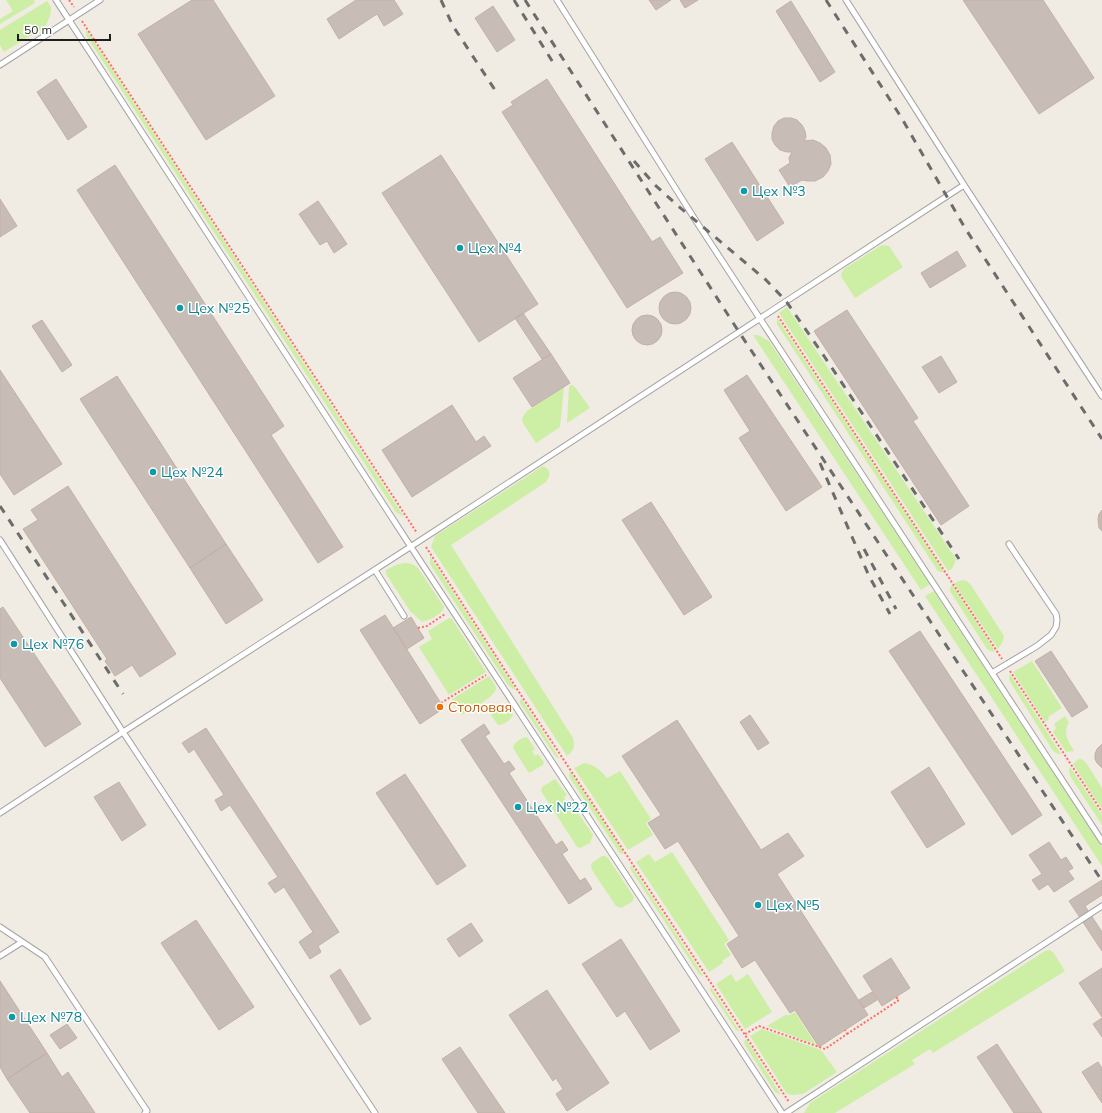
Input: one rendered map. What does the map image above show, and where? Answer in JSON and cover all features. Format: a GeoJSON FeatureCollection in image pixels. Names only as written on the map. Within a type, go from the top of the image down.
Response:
{"type":"FeatureCollection","features":[{"type":"Feature","properties":{"kind":"lane"},"geometry":{"type":"LineString","coordinates":[[56,0],[452,610],[782,1113]]}},
{"type":"Feature","properties":{"kind":"lane"},"geometry":{"type":"LineString","coordinates":[[0,65],[99,0]]}},
{"type":"Feature","properties":{"kind":"lane"},"geometry":{"type":"LineString","coordinates":[[557,0],[759,319],[1102,841]]}},
{"type":"Feature","properties":{"kind":"lane"},"geometry":{"type":"LineString","coordinates":[[846,0],[964,185],[1102,396]]}},
{"type":"Feature","properties":{"kind":"lane"},"geometry":{"type":"LineString","coordinates":[[0,813],[411,547],[964,185]]}},
{"type":"Feature","properties":{"kind":"lane"},"geometry":{"type":"LineString","coordinates":[[0,540],[123,732],[375,1113]]}},
{"type":"Feature","properties":{"kind":"lane"},"geometry":{"type":"LineString","coordinates":[[992,673],[1051,636],[1056,627],[1057,620],[1056,614],[1009,544]]}},
{"type":"Feature","properties":{"kind":"lane"},"geometry":{"type":"LineString","coordinates":[[375,570],[404,616]]}},
{"type":"Feature","properties":{"kind":"lane"},"geometry":{"type":"LineString","coordinates":[[786,1113],[1102,906]]}},
{"type":"Feature","properties":{"kind":"lane"},"geometry":{"type":"LineString","coordinates":[[0,927],[45,957],[147,1111],[145,1113]]}},
{"type":"Feature","properties":{"kind":"lane"},"geometry":{"type":"LineString","coordinates":[[0,956],[22,942]]}},
{"type":"Feature","properties":{"kind":"path"},"geometry":{"type":"LineString","coordinates":[[78,14],[517,689],[793,1108]]}},
{"type":"Feature","properties":{"kind":"path"},"geometry":{"type":"LineString","coordinates":[[774,309],[1102,812]]}},
{"type":"Feature","properties":{"kind":"path"},"geometry":{"type":"LineString","coordinates":[[418,628],[427,626],[452,610]]}},
{"type":"Feature","properties":{"kind":"path"},"geometry":{"type":"LineString","coordinates":[[441,703],[492,671]]}},
{"type":"Feature","properties":{"kind":"path"},"geometry":{"type":"LineString","coordinates":[[745,1034],[759,1026],[825,1049],[899,1000],[896,997]]}},
{"type":"Feature","properties":{"kind":"path"},"geometry":{"type":"LineString","coordinates":[[845,1030],[847,1034]]}},
{"type":"Feature","properties":{"kind":"green space"},"geometry":{"type":"Polygon","coordinates":[[[6,0],[34,0],[35,3],[0,24],[0,19],[13,11],[6,0]]]}},
{"type":"Feature","properties":{"kind":"green space"},"geometry":{"type":"Polygon","coordinates":[[[47,1],[51,7],[51,13],[46,26],[4,52],[0,45],[0,30],[47,1]]]}},
{"type":"Feature","properties":{"kind":"green space"},"geometry":{"type":"Polygon","coordinates":[[[86,29],[404,517],[396,512],[87,37],[86,29]]]}},
{"type":"Feature","properties":{"kind":"green space"},"geometry":{"type":"Polygon","coordinates":[[[880,246],[889,246],[903,267],[855,298],[841,274],[844,269],[880,246]]]}},
{"type":"Feature","properties":{"kind":"green space"},"geometry":{"type":"Polygon","coordinates":[[[787,307],[956,559],[950,570],[948,571],[779,313],[787,307]]]}},
{"type":"Feature","properties":{"kind":"green space"},"geometry":{"type":"Polygon","coordinates":[[[777,318],[945,573],[938,571],[936,568],[777,324],[777,318]]]}},
{"type":"Feature","properties":{"kind":"green space"},"geometry":{"type":"Polygon","coordinates":[[[753,335],[758,335],[769,341],[930,584],[921,590],[753,335]]]}},
{"type":"Feature","properties":{"kind":"green space"},"geometry":{"type":"Polygon","coordinates":[[[571,385],[575,387],[590,408],[567,423],[569,387],[571,385]]]}},
{"type":"Feature","properties":{"kind":"green space"},"geometry":{"type":"Polygon","coordinates":[[[564,387],[560,427],[536,443],[523,423],[522,418],[527,411],[564,387]]]}},
{"type":"Feature","properties":{"kind":"green space"},"geometry":{"type":"Polygon","coordinates":[[[543,466],[549,471],[549,477],[546,482],[451,545],[573,738],[573,748],[567,756],[431,547],[435,536],[543,466]]]}},
{"type":"Feature","properties":{"kind":"green space"},"geometry":{"type":"Polygon","coordinates":[[[430,556],[516,690],[508,685],[430,564],[430,556]]]}},
{"type":"Feature","properties":{"kind":"green space"},"geometry":{"type":"Polygon","coordinates":[[[404,563],[411,564],[418,568],[444,607],[443,610],[435,617],[422,622],[410,611],[386,574],[386,570],[404,563]]]}},
{"type":"Feature","properties":{"kind":"green space"},"geometry":{"type":"Polygon","coordinates":[[[962,580],[967,581],[971,585],[1004,636],[998,649],[954,583],[962,580]]]}},
{"type":"Feature","properties":{"kind":"green space"},"geometry":{"type":"Polygon","coordinates":[[[952,584],[995,651],[992,652],[987,649],[950,591],[952,584]]]}},
{"type":"Feature","properties":{"kind":"green space"},"geometry":{"type":"Polygon","coordinates":[[[934,591],[1102,847],[1102,866],[925,596],[934,591]]]}},
{"type":"Feature","properties":{"kind":"green space"},"geometry":{"type":"Polygon","coordinates":[[[449,618],[452,619],[486,672],[449,695],[419,647],[432,639],[428,631],[449,618]]]}},
{"type":"Feature","properties":{"kind":"green space"},"geometry":{"type":"Polygon","coordinates":[[[1032,661],[1062,708],[1048,717],[1049,719],[1045,722],[1013,672],[1032,661]]]}},
{"type":"Feature","properties":{"kind":"green space"},"geometry":{"type":"Polygon","coordinates":[[[1010,674],[1061,754],[1053,751],[1009,680],[1010,674]]]}},
{"type":"Feature","properties":{"kind":"green space"},"geometry":{"type":"Polygon","coordinates":[[[489,676],[496,687],[495,691],[488,699],[462,715],[451,700],[489,676]]]}},
{"type":"Feature","properties":{"kind":"green space"},"geometry":{"type":"Polygon","coordinates":[[[521,698],[560,759],[556,757],[520,703],[521,698]]]}},
{"type":"Feature","properties":{"kind":"green space"},"geometry":{"type":"Polygon","coordinates":[[[505,706],[509,708],[513,715],[507,722],[498,725],[491,715],[505,706]]]}},
{"type":"Feature","properties":{"kind":"green space"},"geometry":{"type":"Polygon","coordinates":[[[1065,716],[1069,723],[1066,730],[1067,737],[1074,751],[1066,752],[1053,732],[1056,728],[1054,724],[1065,716]]]}},
{"type":"Feature","properties":{"kind":"green space"},"geometry":{"type":"Polygon","coordinates":[[[527,737],[535,749],[532,751],[535,756],[538,754],[544,762],[543,765],[529,773],[513,748],[518,741],[527,737]]]}},
{"type":"Feature","properties":{"kind":"green space"},"geometry":{"type":"Polygon","coordinates":[[[1080,759],[1087,764],[1102,788],[1102,809],[1073,764],[1080,759]]]}},
{"type":"Feature","properties":{"kind":"green space"},"geometry":{"type":"Polygon","coordinates":[[[584,763],[594,766],[607,778],[620,771],[651,819],[646,823],[653,835],[628,850],[574,768],[584,763]]]}},
{"type":"Feature","properties":{"kind":"green space"},"geometry":{"type":"Polygon","coordinates":[[[1070,767],[1102,815],[1102,825],[1070,776],[1070,767]]]}},
{"type":"Feature","properties":{"kind":"green space"},"geometry":{"type":"Polygon","coordinates":[[[570,771],[624,853],[622,854],[619,852],[570,778],[570,771]]]}},
{"type":"Feature","properties":{"kind":"green space"},"geometry":{"type":"Polygon","coordinates":[[[555,779],[567,795],[564,797],[567,803],[570,801],[593,835],[590,843],[580,848],[577,847],[541,791],[542,787],[555,779]]]}},
{"type":"Feature","properties":{"kind":"green space"},"geometry":{"type":"Polygon","coordinates":[[[672,852],[729,940],[724,944],[731,955],[722,961],[723,963],[709,972],[636,862],[649,854],[655,862],[672,852]]]}},
{"type":"Feature","properties":{"kind":"green space"},"geometry":{"type":"Polygon","coordinates":[[[602,856],[608,858],[634,897],[632,902],[621,908],[616,906],[592,870],[592,863],[602,856]]]}},
{"type":"Feature","properties":{"kind":"green space"},"geometry":{"type":"Polygon","coordinates":[[[631,865],[703,975],[702,976],[699,974],[631,870],[631,865]]]}},
{"type":"Feature","properties":{"kind":"green space"},"geometry":{"type":"Polygon","coordinates":[[[1049,950],[1053,952],[1065,971],[933,1053],[930,1049],[912,1060],[915,1064],[835,1113],[804,1113],[810,1103],[1045,951],[1049,950]]]}},
{"type":"Feature","properties":{"kind":"green space"},"geometry":{"type":"Polygon","coordinates":[[[731,974],[736,982],[748,974],[772,1012],[745,1029],[716,984],[731,974]]]}},
{"type":"Feature","properties":{"kind":"green space"},"geometry":{"type":"Polygon","coordinates":[[[711,987],[740,1032],[736,1030],[710,990],[711,987]]]}},
{"type":"Feature","properties":{"kind":"green space"},"geometry":{"type":"Polygon","coordinates":[[[795,1012],[816,1045],[767,1026],[787,1014],[788,1016],[795,1012]]]}},
{"type":"Feature","properties":{"kind":"green space"},"geometry":{"type":"Polygon","coordinates":[[[762,1029],[821,1050],[837,1072],[803,1094],[787,1094],[750,1036],[762,1029]]]}},
{"type":"Feature","properties":{"kind":"green space"},"geometry":{"type":"Polygon","coordinates":[[[746,1039],[781,1095],[775,1092],[745,1045],[744,1042],[746,1039]]]}},
{"type":"Feature","properties":{"kind":"building"},"geometry":{"type":"Polygon","coordinates":[[[192,0],[213,0],[275,96],[206,140],[138,34],[192,0]]]}},
{"type":"Feature","properties":{"kind":"building"},"geometry":{"type":"Polygon","coordinates":[[[356,0],[394,0],[403,14],[384,26],[377,14],[339,39],[327,19],[356,0]]]}},
{"type":"Feature","properties":{"kind":"building"},"geometry":{"type":"Polygon","coordinates":[[[649,0],[671,0],[656,10],[649,0]]]}},
{"type":"Feature","properties":{"kind":"building"},"geometry":{"type":"Polygon","coordinates":[[[680,0],[698,0],[685,8],[680,0]]]}},
{"type":"Feature","properties":{"kind":"building"},"geometry":{"type":"Polygon","coordinates":[[[963,0],[1043,0],[1094,78],[1039,114],[963,0]]]}},
{"type":"Feature","properties":{"kind":"building"},"geometry":{"type":"Polygon","coordinates":[[[791,1],[835,72],[820,82],[776,11],[791,1]]]}},
{"type":"Feature","properties":{"kind":"building"},"geometry":{"type":"Polygon","coordinates":[[[493,6],[515,40],[497,52],[475,18],[493,6]]]}},
{"type":"Feature","properties":{"kind":"building"},"geometry":{"type":"Polygon","coordinates":[[[56,79],[87,127],[68,140],[37,92],[56,79]]]}},
{"type":"Feature","properties":{"kind":"building"},"geometry":{"type":"Polygon","coordinates":[[[547,79],[652,242],[660,237],[683,273],[627,308],[502,112],[513,105],[511,102],[547,79]]]}},
{"type":"Feature","properties":{"kind":"building"},"geometry":{"type":"Polygon","coordinates":[[[784,118],[797,120],[802,125],[806,137],[804,141],[813,140],[826,148],[830,155],[831,164],[823,177],[815,181],[802,180],[790,187],[779,170],[790,163],[789,158],[792,152],[780,150],[772,139],[774,126],[778,121],[784,118]]]}},
{"type":"Feature","properties":{"kind":"building","name":"Цех №3"},"geometry":{"type":"Polygon","coordinates":[[[732,142],[784,223],[757,241],[705,159],[732,142]]]}},
{"type":"Feature","properties":{"kind":"building","name":"Цех №4"},"geometry":{"type":"Polygon","coordinates":[[[441,155],[538,304],[479,342],[382,193],[441,155]]]}},
{"type":"Feature","properties":{"kind":"building","name":"Цех №25"},"geometry":{"type":"Polygon","coordinates":[[[115,165],[284,426],[271,435],[343,547],[318,563],[77,190],[115,165]]]}},
{"type":"Feature","properties":{"kind":"building"},"geometry":{"type":"Polygon","coordinates":[[[0,199],[17,226],[0,237],[0,199]]]}},
{"type":"Feature","properties":{"kind":"building"},"geometry":{"type":"Polygon","coordinates":[[[318,201],[347,244],[334,253],[327,241],[320,245],[299,214],[318,201]]]}},
{"type":"Feature","properties":{"kind":"building"},"geometry":{"type":"Polygon","coordinates":[[[957,251],[966,266],[930,288],[921,273],[957,251]]]}},
{"type":"Feature","properties":{"kind":"building"},"geometry":{"type":"Polygon","coordinates":[[[675,292],[686,297],[691,308],[686,319],[675,324],[664,319],[659,308],[664,297],[675,292]]]}},
{"type":"Feature","properties":{"kind":"building"},"geometry":{"type":"Polygon","coordinates":[[[847,310],[918,418],[913,421],[969,506],[941,525],[814,331],[847,310]]]}},
{"type":"Feature","properties":{"kind":"building"},"geometry":{"type":"Polygon","coordinates":[[[523,313],[551,354],[542,359],[515,318],[523,313]]]}},
{"type":"Feature","properties":{"kind":"building"},"geometry":{"type":"Polygon","coordinates":[[[647,315],[658,319],[662,330],[658,341],[647,345],[636,341],[632,330],[636,319],[647,315]]]}},
{"type":"Feature","properties":{"kind":"building"},"geometry":{"type":"Polygon","coordinates":[[[42,320],[72,365],[62,372],[32,326],[42,320]]]}},
{"type":"Feature","properties":{"kind":"building"},"geometry":{"type":"Polygon","coordinates":[[[551,354],[570,383],[532,407],[513,378],[551,354]]]}},
{"type":"Feature","properties":{"kind":"building"},"geometry":{"type":"Polygon","coordinates":[[[941,356],[957,382],[939,393],[922,367],[941,356]]]}},
{"type":"Feature","properties":{"kind":"building"},"geometry":{"type":"Polygon","coordinates":[[[0,370],[62,464],[14,495],[0,474],[0,370]]]}},
{"type":"Feature","properties":{"kind":"building"},"geometry":{"type":"Polygon","coordinates":[[[747,375],[822,487],[786,511],[739,438],[750,431],[724,390],[747,375]]]}},
{"type":"Feature","properties":{"kind":"building","name":"Цех №24"},"geometry":{"type":"Polygon","coordinates":[[[117,376],[226,544],[190,568],[80,399],[117,376]]]}},
{"type":"Feature","properties":{"kind":"building"},"geometry":{"type":"Polygon","coordinates":[[[452,405],[476,442],[484,436],[491,446],[412,497],[382,450],[452,405]]]}},
{"type":"Feature","properties":{"kind":"building"},"geometry":{"type":"Polygon","coordinates":[[[68,486],[176,654],[140,677],[132,665],[115,676],[105,661],[107,659],[23,529],[38,520],[31,510],[68,486]]]}},
{"type":"Feature","properties":{"kind":"building"},"geometry":{"type":"Polygon","coordinates":[[[651,502],[712,597],[684,615],[622,520],[651,502]]]}},
{"type":"Feature","properties":{"kind":"building"},"geometry":{"type":"Polygon","coordinates":[[[1102,510],[1102,531],[1099,528],[1098,519],[1102,510]]]}},
{"type":"Feature","properties":{"kind":"building"},"geometry":{"type":"Polygon","coordinates":[[[226,544],[263,600],[226,624],[190,568],[226,544]]]}},
{"type":"Feature","properties":{"kind":"building","name":"Цех №76"},"geometry":{"type":"Polygon","coordinates":[[[3,607],[81,724],[45,747],[0,678],[0,609],[3,607]]]}},
{"type":"Feature","properties":{"kind":"building"},"geometry":{"type":"Polygon","coordinates":[[[385,615],[444,708],[420,724],[360,630],[385,615]]]}},
{"type":"Feature","properties":{"kind":"building"},"geometry":{"type":"Polygon","coordinates":[[[411,617],[424,638],[407,649],[393,628],[411,617]]]}},
{"type":"Feature","properties":{"kind":"building"},"geometry":{"type":"Polygon","coordinates":[[[920,631],[1042,815],[1012,835],[889,651],[920,631]]]}},
{"type":"Feature","properties":{"kind":"building"},"geometry":{"type":"Polygon","coordinates":[[[1051,651],[1088,707],[1072,717],[1035,661],[1051,651]]]}},
{"type":"Feature","properties":{"kind":"building"},"geometry":{"type":"Polygon","coordinates":[[[750,715],[769,743],[758,750],[740,722],[750,715]]]}},
{"type":"Feature","properties":{"kind":"building","name":"Цех №5"},"geometry":{"type":"Polygon","coordinates":[[[677,720],[761,850],[788,833],[804,856],[777,874],[868,1015],[819,1047],[795,1010],[790,1013],[755,960],[742,968],[727,944],[739,936],[678,841],[665,849],[648,823],[661,815],[622,756],[677,720]]]}},
{"type":"Feature","properties":{"kind":"building","name":"Цех №22"},"geometry":{"type":"Polygon","coordinates":[[[484,724],[490,733],[485,736],[504,764],[509,761],[515,769],[509,773],[556,845],[562,841],[568,850],[562,854],[580,881],[585,878],[592,889],[569,904],[461,740],[484,724]]]}},
{"type":"Feature","properties":{"kind":"building"},"geometry":{"type":"Polygon","coordinates":[[[206,728],[339,932],[318,946],[321,952],[310,959],[299,942],[313,932],[284,887],[275,893],[268,883],[278,877],[230,805],[221,811],[215,800],[224,795],[194,749],[189,753],[182,743],[206,728]]]}},
{"type":"Feature","properties":{"kind":"building"},"geometry":{"type":"Polygon","coordinates":[[[1102,744],[1102,768],[1095,759],[1095,754],[1097,749],[1102,744]]]}},
{"type":"Feature","properties":{"kind":"building"},"geometry":{"type":"Polygon","coordinates":[[[929,767],[965,824],[927,848],[891,792],[929,767]]]}},
{"type":"Feature","properties":{"kind":"building"},"geometry":{"type":"Polygon","coordinates":[[[405,774],[466,866],[437,885],[376,793],[405,774]]]}},
{"type":"Feature","properties":{"kind":"building"},"geometry":{"type":"Polygon","coordinates":[[[119,782],[146,825],[122,841],[94,797],[119,782]]]}},
{"type":"Feature","properties":{"kind":"building"},"geometry":{"type":"Polygon","coordinates":[[[1049,842],[1061,860],[1066,857],[1073,868],[1068,871],[1074,879],[1054,892],[1048,884],[1039,890],[1032,880],[1042,874],[1029,855],[1049,842]]]}},
{"type":"Feature","properties":{"kind":"building"},"geometry":{"type":"Polygon","coordinates":[[[1102,880],[1102,895],[1085,906],[1102,932],[1102,951],[1069,901],[1102,880]]]}},
{"type":"Feature","properties":{"kind":"building"},"geometry":{"type":"Polygon","coordinates":[[[196,920],[254,1007],[219,1030],[161,943],[196,920]]]}},
{"type":"Feature","properties":{"kind":"building"},"geometry":{"type":"Polygon","coordinates":[[[471,923],[483,941],[459,957],[447,939],[471,923]]]}},
{"type":"Feature","properties":{"kind":"building"},"geometry":{"type":"Polygon","coordinates":[[[621,939],[680,1031],[650,1050],[625,1011],[617,1017],[582,964],[621,939]]]}},
{"type":"Feature","properties":{"kind":"building"},"geometry":{"type":"Polygon","coordinates":[[[891,958],[910,988],[882,1006],[863,976],[891,958]]]}},
{"type":"Feature","properties":{"kind":"building"},"geometry":{"type":"Polygon","coordinates":[[[1102,968],[1102,1017],[1079,983],[1102,968]]]}},
{"type":"Feature","properties":{"kind":"building"},"geometry":{"type":"Polygon","coordinates":[[[340,969],[371,1019],[360,1025],[330,976],[340,969]]]}},
{"type":"Feature","properties":{"kind":"building","name":"Цех №78"},"geometry":{"type":"Polygon","coordinates":[[[0,981],[47,1053],[7,1079],[0,1067],[0,981]]]}},
{"type":"Feature","properties":{"kind":"building"},"geometry":{"type":"Polygon","coordinates":[[[547,990],[609,1083],[567,1111],[556,1094],[563,1089],[556,1078],[553,1081],[509,1015],[547,990]]]}},
{"type":"Feature","properties":{"kind":"building"},"geometry":{"type":"Polygon","coordinates":[[[872,992],[877,1000],[864,1008],[859,1000],[872,992]]]}},
{"type":"Feature","properties":{"kind":"building"},"geometry":{"type":"Polygon","coordinates":[[[1102,1018],[1102,1037],[1093,1024],[1102,1018]]]}},
{"type":"Feature","properties":{"kind":"building"},"geometry":{"type":"Polygon","coordinates":[[[67,1024],[77,1038],[60,1049],[50,1035],[67,1024]]]}},
{"type":"Feature","properties":{"kind":"building"},"geometry":{"type":"Polygon","coordinates":[[[997,1044],[1042,1113],[1014,1113],[977,1057],[997,1044]]]}},
{"type":"Feature","properties":{"kind":"building"},"geometry":{"type":"Polygon","coordinates":[[[460,1047],[505,1113],[478,1113],[442,1059],[460,1047]]]}},
{"type":"Feature","properties":{"kind":"building"},"geometry":{"type":"Polygon","coordinates":[[[47,1053],[62,1077],[68,1072],[95,1113],[30,1113],[7,1079],[47,1053]]]}},
{"type":"Feature","properties":{"kind":"building"},"geometry":{"type":"Polygon","coordinates":[[[1098,1062],[1102,1068],[1102,1103],[1082,1072],[1098,1062]]]}},
{"type":"Feature","properties":{"kind":"railway"},"geometry":{"type":"LineString","coordinates":[[441,0],[453,26],[497,93]]}},
{"type":"Feature","properties":{"kind":"railway"},"geometry":{"type":"LineString","coordinates":[[514,0],[554,64]]}},
{"type":"Feature","properties":{"kind":"railway"},"geometry":{"type":"LineString","coordinates":[[525,0],[739,332],[1102,881]]}},
{"type":"Feature","properties":{"kind":"railway"},"geometry":{"type":"LineString","coordinates":[[826,0],[901,117],[965,228],[1102,439]]}},
{"type":"Feature","properties":{"kind":"railway"},"geometry":{"type":"LineString","coordinates":[[634,161],[655,185],[766,280],[786,301],[959,559]]}},
{"type":"Feature","properties":{"kind":"railway"},"geometry":{"type":"LineString","coordinates":[[820,463],[869,576],[890,614]]}},
{"type":"Feature","properties":{"kind":"railway"},"geometry":{"type":"LineString","coordinates":[[0,506],[123,694]]}},
{"type":"Feature","properties":{"kind":"railway"},"geometry":{"type":"LineString","coordinates":[[864,549],[896,609]]}},
{"type":"Feature","properties":{"kind":"place","name":"Цех №3"},"geometry":{"type":"Point","coordinates":[744,191]}},
{"type":"Feature","properties":{"kind":"place","name":"Цех №4"},"geometry":{"type":"Point","coordinates":[460,248]}},
{"type":"Feature","properties":{"kind":"place","name":"Цех №25"},"geometry":{"type":"Point","coordinates":[180,308]}},
{"type":"Feature","properties":{"kind":"place","name":"Цех №24"},"geometry":{"type":"Point","coordinates":[153,472]}},
{"type":"Feature","properties":{"kind":"place","name":"Цех №76"},"geometry":{"type":"Point","coordinates":[14,644]}},
{"type":"Feature","properties":{"kind":"place","name":"Столовая"},"geometry":{"type":"Point","coordinates":[440,707]}},
{"type":"Feature","properties":{"kind":"place","name":"Цех №22"},"geometry":{"type":"Point","coordinates":[518,807]}},
{"type":"Feature","properties":{"kind":"place","name":"Цех №5"},"geometry":{"type":"Point","coordinates":[758,905]}},
{"type":"Feature","properties":{"kind":"place","name":"Цех №78"},"geometry":{"type":"Point","coordinates":[12,1017]}}]}
